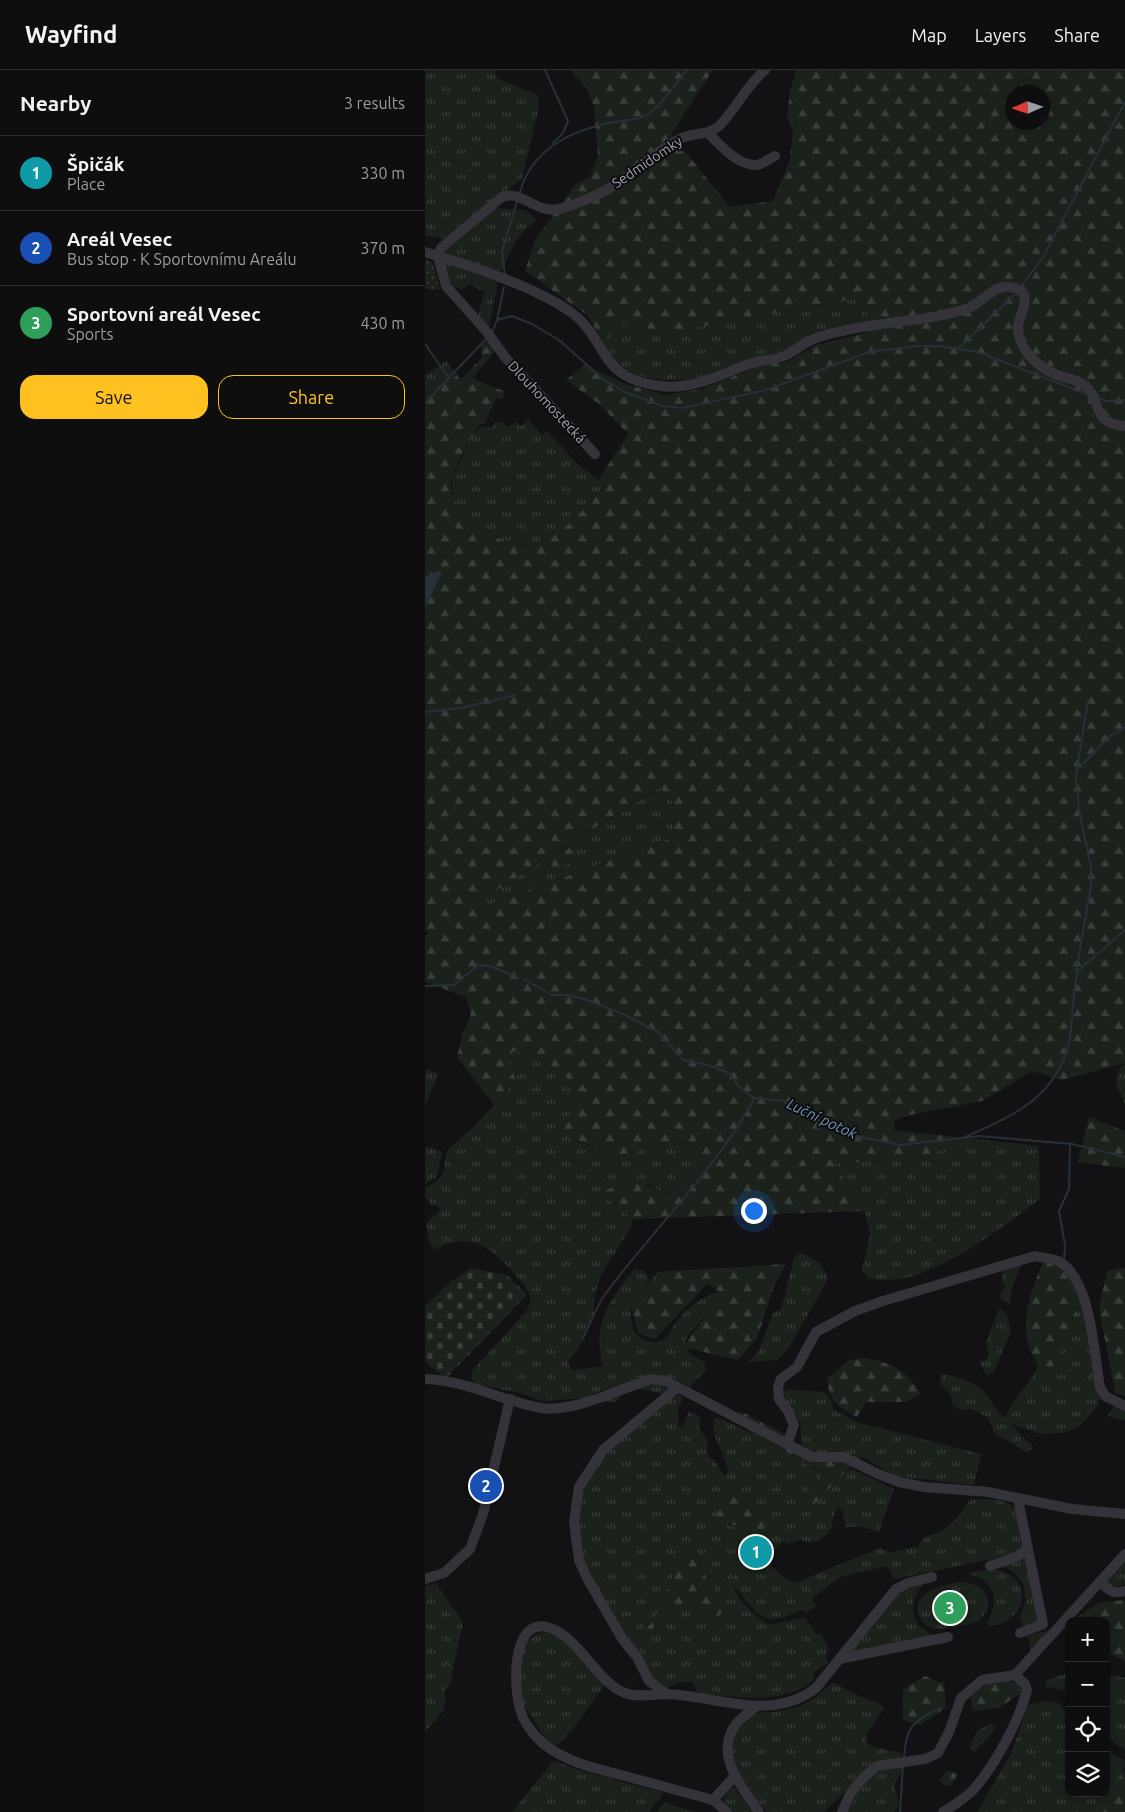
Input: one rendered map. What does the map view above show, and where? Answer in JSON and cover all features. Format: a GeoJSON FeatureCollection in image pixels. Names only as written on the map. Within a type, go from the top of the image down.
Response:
{"type":"FeatureCollection","features":[{"type":"Feature","properties":{"kind":"street"},"geometry":{"type":"LineString","coordinates":[[765,70],[757,77],[719,126],[708,133],[737,159],[748,163],[758,165],[775,156]]}},
{"type":"Feature","properties":{"kind":"street","name":"Sedmidomky"},"geometry":{"type":"LineString","coordinates":[[438,256],[441,248],[502,197],[514,195],[544,210],[563,208],[616,185],[667,145],[686,136],[708,133]]}},
{"type":"Feature","properties":{"kind":"street"},"geometry":{"type":"LineString","coordinates":[[425,252],[543,294],[583,322],[596,339],[607,360],[622,375],[659,386],[684,386],[704,382],[761,360],[783,356],[814,339],[853,329],[968,309],[992,291],[1004,287],[1017,289],[1025,297],[1026,307],[1018,326],[1020,341],[1028,355],[1042,367],[1085,385],[1105,421],[1125,426]]}},
{"type":"Feature","properties":{"kind":"street","name":"Dlouhomostecká"},"geometry":{"type":"LineString","coordinates":[[438,256],[447,286],[501,350],[595,454]]}},
{"type":"Feature","properties":{"kind":"street"},"geometry":{"type":"LineString","coordinates":[[787,1444],[794,1425],[788,1411],[779,1399],[778,1387],[781,1378],[797,1368],[816,1332],[855,1312],[883,1301],[1035,1256],[1058,1261],[1076,1278],[1084,1296],[1100,1387],[1105,1396],[1125,1406]]}},
{"type":"Feature","properties":{"kind":"street"},"geometry":{"type":"LineString","coordinates":[[425,1379],[456,1384],[541,1408],[559,1408],[651,1379],[666,1381],[812,1457],[844,1457],[899,1482],[956,1491],[988,1492],[1072,1509],[1125,1514]]}},
{"type":"Feature","properties":{"kind":"street"},"geometry":{"type":"LineString","coordinates":[[667,1694],[649,1681],[637,1657],[623,1640],[587,1578],[579,1560],[573,1522],[579,1487],[603,1450],[678,1387]]}},
{"type":"Feature","properties":{"kind":"street"},"geometry":{"type":"LineString","coordinates":[[425,1579],[444,1572],[470,1549],[483,1514],[510,1399]]}},
{"type":"Feature","properties":{"kind":"street"},"geometry":{"type":"LineString","coordinates":[[1018,1498],[1043,1624],[1020,1633]]}},
{"type":"Feature","properties":{"kind":"street"},"geometry":{"type":"LineString","coordinates":[[989,1566],[1016,1557],[1028,1549]]}},
{"type":"Feature","properties":{"kind":"street"},"geometry":{"type":"LineString","coordinates":[[842,1812],[850,1794],[863,1778],[877,1766],[925,1760],[938,1753],[949,1732],[961,1698],[970,1688],[982,1680],[1015,1675],[1125,1554]]}},
{"type":"Feature","properties":{"kind":"street"},"geometry":{"type":"LineString","coordinates":[[727,1812],[713,1800],[583,1765],[543,1744],[522,1716],[514,1676],[520,1642],[531,1630],[543,1626],[551,1629],[570,1639],[610,1683],[626,1694],[667,1694],[757,1706],[786,1704],[802,1699],[816,1688],[897,1589],[908,1583],[932,1577]]}},
{"type":"Feature","properties":{"kind":"street"},"geometry":{"type":"LineString","coordinates":[[1100,1582],[1111,1592],[1125,1591]]}},
{"type":"Feature","properties":{"kind":"street"},"geometry":{"type":"LineString","coordinates":[[839,1659],[947,1637]]}},
{"type":"Feature","properties":{"kind":"street"},"geometry":{"type":"LineString","coordinates":[[943,1812],[961,1801],[975,1788],[1009,1735],[1027,1690],[1025,1684],[1015,1675]]}},
{"type":"Feature","properties":{"kind":"street"},"geometry":{"type":"LineString","coordinates":[[757,1706],[733,1727],[728,1749],[734,1777],[759,1812]]}},
{"type":"Feature","properties":{"kind":"street"},"geometry":{"type":"LineString","coordinates":[[713,1800],[734,1777]]}},
{"type":"Feature","properties":{"kind":"green space"},"geometry":{"type":"Polygon","coordinates":[[[425,70],[495,70],[496,78],[538,95],[539,107],[522,179],[486,205],[459,230],[442,239],[425,235],[425,70]]]}},
{"type":"Feature","properties":{"kind":"green space"},"geometry":{"type":"Polygon","coordinates":[[[570,70],[713,70],[671,134],[730,207],[773,201],[790,160],[793,130],[787,117],[790,92],[796,70],[1125,70],[1125,1063],[1062,1080],[1032,1071],[982,1101],[910,1115],[895,1120],[894,1130],[967,1138],[925,1157],[834,1164],[865,1211],[633,1219],[606,1198],[605,1191],[630,1182],[640,1183],[664,1193],[682,1192],[699,1158],[696,1148],[680,1141],[667,1142],[611,1158],[599,1149],[563,1134],[561,1126],[578,1104],[575,1086],[562,1073],[521,1052],[514,1051],[510,1055],[508,1063],[516,1080],[494,1105],[457,1057],[463,1033],[471,1014],[466,997],[425,982],[425,936],[428,933],[425,930],[425,608],[442,573],[439,571],[425,576],[425,407],[427,402],[455,373],[461,380],[482,357],[481,346],[489,338],[496,350],[473,377],[478,381],[504,391],[503,399],[496,398],[485,424],[479,425],[471,438],[457,465],[451,488],[454,499],[472,521],[499,538],[526,546],[537,544],[557,533],[583,510],[606,485],[599,479],[628,434],[599,404],[566,380],[584,365],[626,384],[665,395],[702,389],[759,366],[787,362],[816,345],[866,333],[868,321],[864,297],[693,328],[673,334],[649,333],[622,323],[604,343],[587,315],[525,271],[535,240],[576,184],[590,177],[598,156],[594,107],[587,89],[570,70]],[[659,787],[482,899],[483,907],[672,838],[677,807],[659,787]]]}},
{"type":"Feature","properties":{"kind":"green space"},"geometry":{"type":"Polygon","coordinates":[[[494,208],[525,210],[537,220],[519,237],[500,274],[446,254],[446,248],[494,208]]]}},
{"type":"Feature","properties":{"kind":"green space"},"geometry":{"type":"Polygon","coordinates":[[[425,259],[433,263],[440,290],[425,289],[425,259]]]}},
{"type":"Feature","properties":{"kind":"green space"},"geometry":{"type":"Polygon","coordinates":[[[442,261],[498,282],[489,327],[478,317],[484,292],[470,284],[463,289],[454,286],[448,280],[442,261]]]}},
{"type":"Feature","properties":{"kind":"green space"},"geometry":{"type":"Polygon","coordinates":[[[864,297],[868,321],[814,337],[780,353],[752,358],[706,377],[663,380],[639,376],[618,366],[604,343],[622,323],[649,333],[673,334],[693,328],[864,297]]]}},
{"type":"Feature","properties":{"kind":"green space"},"geometry":{"type":"Polygon","coordinates":[[[446,361],[455,373],[425,407],[425,376],[446,361]]]}},
{"type":"Feature","properties":{"kind":"green space"},"geometry":{"type":"Polygon","coordinates":[[[528,419],[542,435],[547,431],[578,464],[605,485],[583,511],[556,535],[536,545],[525,546],[497,537],[471,519],[454,497],[452,486],[456,470],[471,439],[479,428],[482,426],[491,428],[495,422],[502,422],[508,427],[516,422],[521,426],[528,419]]]}},
{"type":"Feature","properties":{"kind":"green space"},"geometry":{"type":"Polygon","coordinates":[[[660,787],[677,807],[672,838],[483,907],[482,899],[660,787]],[[571,847],[557,854],[553,864],[546,869],[550,871],[571,847]]]}},
{"type":"Feature","properties":{"kind":"green space"},"geometry":{"type":"Polygon","coordinates":[[[571,847],[576,856],[573,862],[550,871],[546,869],[553,864],[550,859],[571,847]]]}},
{"type":"Feature","properties":{"kind":"green space"},"geometry":{"type":"Polygon","coordinates":[[[514,1051],[529,1055],[546,1063],[562,1073],[575,1086],[578,1104],[561,1126],[577,1141],[599,1149],[611,1158],[667,1142],[680,1141],[699,1150],[699,1158],[682,1192],[668,1194],[648,1184],[606,1198],[633,1219],[632,1226],[601,1275],[595,1294],[593,1319],[579,1348],[568,1361],[571,1370],[603,1366],[600,1351],[601,1325],[617,1291],[635,1269],[644,1271],[650,1280],[631,1306],[631,1320],[633,1329],[639,1337],[648,1341],[662,1341],[669,1335],[680,1316],[691,1306],[710,1295],[724,1291],[730,1300],[710,1310],[687,1337],[685,1343],[689,1353],[704,1362],[706,1370],[690,1387],[668,1377],[644,1375],[667,1379],[670,1387],[664,1394],[622,1385],[614,1389],[620,1398],[615,1402],[602,1401],[600,1394],[606,1389],[584,1398],[542,1401],[520,1393],[475,1384],[471,1378],[472,1371],[528,1309],[530,1298],[526,1288],[514,1273],[498,1257],[482,1246],[476,1243],[460,1241],[450,1243],[435,1250],[430,1242],[426,1223],[441,1210],[437,1206],[432,1205],[425,1197],[425,1188],[442,1175],[448,1149],[475,1126],[516,1080],[508,1063],[510,1055],[514,1051]]]}},
{"type":"Feature","properties":{"kind":"green space"},"geometry":{"type":"Polygon","coordinates":[[[1125,1064],[1125,1104],[1116,1084],[1120,1068],[1125,1064]]]}},
{"type":"Feature","properties":{"kind":"green space"},"geometry":{"type":"Polygon","coordinates":[[[428,1069],[439,1074],[425,1105],[425,1071],[428,1069]]]}},
{"type":"Feature","properties":{"kind":"green space"},"geometry":{"type":"Polygon","coordinates":[[[1089,1117],[1125,1131],[1125,1168],[1078,1162],[1089,1117]]]}},
{"type":"Feature","properties":{"kind":"green space"},"geometry":{"type":"Polygon","coordinates":[[[967,1138],[1039,1146],[1040,1199],[976,1244],[942,1264],[901,1279],[868,1278],[862,1270],[870,1235],[865,1211],[834,1164],[925,1157],[967,1138]]]}},
{"type":"Feature","properties":{"kind":"green space"},"geometry":{"type":"Polygon","coordinates":[[[425,1146],[442,1152],[437,1177],[425,1184],[425,1146]]]}},
{"type":"Feature","properties":{"kind":"green space"},"geometry":{"type":"Polygon","coordinates":[[[798,1253],[808,1255],[821,1265],[828,1278],[825,1285],[789,1347],[778,1360],[748,1362],[759,1350],[773,1313],[781,1309],[794,1259],[798,1253]]]}},
{"type":"Feature","properties":{"kind":"green space"},"geometry":{"type":"Polygon","coordinates":[[[1043,1262],[1063,1270],[1076,1287],[1072,1290],[1069,1297],[1078,1315],[1076,1332],[1069,1338],[1052,1369],[1038,1365],[1027,1340],[1026,1327],[1029,1300],[1043,1262]]]}},
{"type":"Feature","properties":{"kind":"green space"},"geometry":{"type":"Polygon","coordinates":[[[786,1264],[773,1288],[757,1338],[738,1360],[687,1348],[685,1344],[710,1310],[730,1300],[724,1291],[720,1292],[707,1284],[655,1339],[639,1334],[631,1306],[658,1272],[786,1264]]]}},
{"type":"Feature","properties":{"kind":"green space"},"geometry":{"type":"Polygon","coordinates":[[[1021,1265],[1011,1291],[1010,1304],[999,1297],[1005,1286],[1001,1281],[1004,1270],[1021,1265]]]}},
{"type":"Feature","properties":{"kind":"green space"},"geometry":{"type":"Polygon","coordinates":[[[1125,1267],[1125,1396],[1115,1393],[1099,1308],[1107,1271],[1125,1267]]]}},
{"type":"Feature","properties":{"kind":"green space"},"geometry":{"type":"Polygon","coordinates":[[[471,1268],[507,1275],[527,1295],[445,1379],[425,1361],[425,1306],[449,1283],[471,1268]]]}},
{"type":"Feature","properties":{"kind":"green space"},"geometry":{"type":"Polygon","coordinates":[[[1076,1287],[1090,1336],[1092,1371],[1099,1396],[1099,1404],[1082,1424],[1064,1433],[1041,1434],[1011,1424],[1034,1448],[1026,1452],[995,1434],[988,1417],[970,1409],[960,1410],[952,1404],[951,1395],[940,1384],[942,1374],[976,1385],[1005,1418],[1038,1365],[1052,1369],[1069,1338],[1076,1332],[1075,1311],[1070,1296],[1076,1287]]]}},
{"type":"Feature","properties":{"kind":"green space"},"geometry":{"type":"Polygon","coordinates":[[[999,1309],[1007,1314],[1011,1332],[994,1371],[987,1376],[979,1361],[986,1361],[989,1354],[986,1342],[999,1309]]]}},
{"type":"Feature","properties":{"kind":"green space"},"geometry":{"type":"Polygon","coordinates":[[[865,1358],[883,1362],[898,1369],[910,1379],[921,1394],[906,1402],[866,1402],[857,1417],[840,1407],[830,1393],[827,1379],[849,1360],[865,1358]]]}},
{"type":"Feature","properties":{"kind":"green space"},"geometry":{"type":"Polygon","coordinates":[[[785,1391],[824,1392],[833,1403],[833,1409],[856,1422],[981,1454],[974,1485],[895,1476],[861,1456],[819,1454],[802,1447],[800,1422],[784,1398],[785,1391]]]}},
{"type":"Feature","properties":{"kind":"green space"},"geometry":{"type":"Polygon","coordinates":[[[679,1395],[683,1397],[678,1410],[679,1425],[682,1428],[689,1411],[701,1417],[698,1426],[707,1440],[708,1456],[714,1460],[723,1474],[726,1475],[728,1471],[727,1465],[713,1425],[714,1419],[719,1418],[760,1437],[823,1473],[804,1496],[852,1469],[894,1489],[879,1532],[864,1527],[846,1527],[842,1510],[838,1508],[833,1517],[832,1528],[826,1535],[814,1543],[800,1540],[788,1544],[784,1541],[765,1558],[778,1573],[790,1581],[795,1583],[880,1548],[889,1553],[918,1546],[924,1538],[945,1529],[959,1516],[970,1500],[1002,1501],[1018,1511],[1018,1524],[1023,1546],[1019,1552],[894,1579],[887,1566],[843,1576],[814,1596],[812,1599],[817,1606],[807,1612],[802,1610],[771,1619],[759,1614],[738,1590],[752,1569],[751,1553],[739,1567],[733,1579],[735,1591],[739,1598],[755,1614],[771,1625],[805,1617],[816,1634],[821,1633],[829,1649],[826,1657],[828,1664],[817,1670],[813,1681],[801,1689],[776,1696],[708,1695],[697,1692],[693,1682],[680,1682],[667,1688],[652,1680],[587,1571],[579,1542],[579,1508],[584,1488],[599,1462],[613,1446],[671,1399],[679,1395]],[[738,1498],[725,1524],[742,1529],[762,1542],[761,1511],[747,1508],[738,1498]],[[697,1551],[683,1553],[658,1612],[650,1625],[644,1626],[648,1636],[664,1609],[669,1606],[676,1609],[686,1604],[695,1605],[715,1618],[726,1609],[722,1599],[706,1578],[697,1551]]]}},
{"type":"Feature","properties":{"kind":"green space"},"geometry":{"type":"Polygon","coordinates":[[[1114,1406],[1125,1409],[1125,1421],[1108,1416],[1114,1406]]]}},
{"type":"Feature","properties":{"kind":"green space"},"geometry":{"type":"Polygon","coordinates":[[[742,1412],[787,1435],[785,1445],[819,1454],[861,1456],[814,1504],[807,1505],[804,1501],[804,1496],[823,1472],[749,1431],[755,1423],[737,1414],[742,1412]]]}},
{"type":"Feature","properties":{"kind":"green space"},"geometry":{"type":"Polygon","coordinates":[[[730,1495],[735,1495],[747,1508],[761,1511],[768,1517],[762,1527],[765,1531],[762,1535],[762,1543],[734,1525],[725,1524],[711,1528],[710,1523],[730,1495]]]}},
{"type":"Feature","properties":{"kind":"green space"},"geometry":{"type":"Polygon","coordinates":[[[694,1546],[706,1578],[722,1599],[726,1609],[715,1618],[695,1605],[686,1604],[676,1609],[669,1606],[647,1636],[643,1638],[640,1630],[650,1625],[658,1612],[683,1553],[694,1546]]]}},
{"type":"Feature","properties":{"kind":"green space"},"geometry":{"type":"Polygon","coordinates":[[[752,1553],[754,1555],[752,1569],[738,1590],[732,1585],[737,1569],[752,1553]]]}},
{"type":"Feature","properties":{"kind":"green space"},"geometry":{"type":"Polygon","coordinates":[[[1025,1554],[1040,1624],[1024,1629],[1020,1617],[1026,1600],[1023,1583],[1015,1573],[1000,1564],[1025,1554]]]}},
{"type":"Feature","properties":{"kind":"green space"},"geometry":{"type":"Polygon","coordinates":[[[1125,1559],[1125,1584],[1116,1587],[1104,1582],[1125,1559]]]}},
{"type":"Feature","properties":{"kind":"green space"},"geometry":{"type":"Polygon","coordinates":[[[992,1569],[1006,1573],[1015,1579],[1021,1588],[1022,1598],[1020,1607],[1014,1616],[1004,1622],[990,1626],[987,1623],[994,1606],[993,1594],[987,1583],[969,1573],[992,1569]]]}},
{"type":"Feature","properties":{"kind":"green space"},"geometry":{"type":"Polygon","coordinates":[[[960,1582],[969,1583],[982,1590],[989,1601],[985,1613],[977,1621],[957,1627],[937,1629],[926,1625],[919,1615],[918,1607],[920,1600],[925,1594],[933,1590],[960,1582]]]}},
{"type":"Feature","properties":{"kind":"green space"},"geometry":{"type":"Polygon","coordinates":[[[436,1583],[463,1622],[450,1684],[444,1692],[446,1699],[443,1711],[425,1732],[425,1586],[436,1583]]]}},
{"type":"Feature","properties":{"kind":"green space"},"geometry":{"type":"Polygon","coordinates":[[[922,1583],[923,1585],[917,1592],[914,1600],[914,1614],[916,1621],[921,1627],[935,1636],[853,1656],[851,1650],[900,1591],[922,1583]]]}},
{"type":"Feature","properties":{"kind":"green space"},"geometry":{"type":"Polygon","coordinates":[[[1125,1600],[1125,1661],[1110,1654],[1110,1617],[1078,1617],[1100,1602],[1125,1600]]]}},
{"type":"Feature","properties":{"kind":"green space"},"geometry":{"type":"Polygon","coordinates":[[[1049,1630],[1031,1652],[1028,1636],[1049,1630]]]}},
{"type":"Feature","properties":{"kind":"green space"},"geometry":{"type":"Polygon","coordinates":[[[547,1632],[562,1639],[605,1685],[572,1730],[557,1745],[550,1747],[523,1703],[518,1662],[525,1643],[536,1634],[547,1632]]]}},
{"type":"Feature","properties":{"kind":"green space"},"geometry":{"type":"Polygon","coordinates":[[[1065,1673],[1065,1691],[1046,1686],[1046,1680],[1065,1673]]]}},
{"type":"Feature","properties":{"kind":"green space"},"geometry":{"type":"Polygon","coordinates":[[[1110,1675],[1125,1678],[1125,1749],[1110,1739],[1110,1675]]]}},
{"type":"Feature","properties":{"kind":"green space"},"geometry":{"type":"Polygon","coordinates":[[[925,1676],[938,1682],[944,1682],[946,1708],[920,1725],[903,1720],[903,1689],[925,1676]]]}},
{"type":"Feature","properties":{"kind":"green space"},"geometry":{"type":"Polygon","coordinates":[[[996,1679],[1019,1683],[1021,1693],[999,1708],[973,1711],[970,1693],[996,1679]]]}},
{"type":"Feature","properties":{"kind":"green space"},"geometry":{"type":"Polygon","coordinates":[[[833,1682],[854,1694],[878,1703],[884,1708],[867,1734],[866,1741],[871,1746],[901,1753],[902,1760],[870,1768],[824,1812],[767,1812],[749,1789],[735,1763],[732,1750],[734,1737],[740,1725],[753,1715],[759,1713],[788,1710],[802,1705],[821,1693],[833,1682]]]}},
{"type":"Feature","properties":{"kind":"green space"},"geometry":{"type":"Polygon","coordinates":[[[1048,1701],[1060,1704],[1065,1709],[1065,1797],[1109,1797],[1098,1812],[977,1812],[1011,1754],[1028,1705],[1048,1701]]]}},
{"type":"Feature","properties":{"kind":"green space"},"geometry":{"type":"Polygon","coordinates":[[[991,1723],[996,1728],[975,1752],[969,1749],[977,1731],[991,1723]]]}},
{"type":"Feature","properties":{"kind":"green space"},"geometry":{"type":"Polygon","coordinates":[[[1110,1752],[1125,1761],[1122,1774],[1110,1795],[1110,1752]]]}},
{"type":"Feature","properties":{"kind":"green space"},"geometry":{"type":"Polygon","coordinates":[[[554,1760],[572,1768],[664,1793],[649,1812],[512,1812],[554,1760]]]}},
{"type":"Feature","properties":{"kind":"green space"},"geometry":{"type":"Polygon","coordinates":[[[905,1767],[894,1784],[899,1806],[893,1812],[847,1812],[859,1789],[873,1775],[892,1768],[905,1767]]]}},
{"type":"Feature","properties":{"kind":"green space"},"geometry":{"type":"Polygon","coordinates":[[[947,1770],[958,1774],[951,1786],[944,1785],[940,1780],[947,1770]]]}},
{"type":"Feature","properties":{"kind":"green space"},"geometry":{"type":"Polygon","coordinates":[[[1125,1770],[1125,1812],[1098,1812],[1108,1797],[1110,1797],[1110,1793],[1125,1770]]]}},
{"type":"Feature","properties":{"kind":"green space"},"geometry":{"type":"Polygon","coordinates":[[[734,1787],[752,1812],[733,1812],[722,1803],[727,1792],[734,1787]]]}},
{"type":"Feature","properties":{"kind":"green space"},"geometry":{"type":"Polygon","coordinates":[[[664,1802],[694,1812],[657,1812],[664,1802]]]}},
{"type":"Feature","properties":{"kind":"shaded area"},"geometry":{"type":"Polygon","coordinates":[[[439,571],[442,573],[425,608],[425,576],[439,571]]]}},
{"type":"Feature","properties":{"kind":"waterway"},"geometry":{"type":"LineString","coordinates":[[545,70],[568,121],[563,133],[553,143]]}},
{"type":"Feature","properties":{"kind":"waterway"},"geometry":{"type":"LineString","coordinates":[[520,192],[525,178],[533,166],[552,146],[577,132],[645,116],[659,105],[687,70]]}},
{"type":"Feature","properties":{"kind":"waterway"},"geometry":{"type":"LineString","coordinates":[[1022,285],[1042,259],[1125,102]]}},
{"type":"Feature","properties":{"kind":"waterway"},"geometry":{"type":"LineString","coordinates":[[505,275],[502,251],[517,202]]}},
{"type":"Feature","properties":{"kind":"waterway"},"geometry":{"type":"LineString","coordinates":[[492,333],[497,320],[504,287]]}},
{"type":"Feature","properties":{"kind":"waterway"},"geometry":{"type":"LineString","coordinates":[[959,348],[1014,295]]}},
{"type":"Feature","properties":{"kind":"waterway"},"geometry":{"type":"LineString","coordinates":[[497,320],[512,316],[532,324],[559,340],[604,380],[627,393],[663,406],[682,408],[766,390],[869,352],[919,346],[938,346],[978,352],[1084,393]]}},
{"type":"Feature","properties":{"kind":"waterway"},"geometry":{"type":"LineString","coordinates":[[425,403],[485,340]]}},
{"type":"Feature","properties":{"kind":"waterway"},"geometry":{"type":"LineString","coordinates":[[425,344],[449,378]]}},
{"type":"Feature","properties":{"kind":"waterway"},"geometry":{"type":"LineString","coordinates":[[1099,398],[1106,401],[1125,400]]}},
{"type":"Feature","properties":{"kind":"waterway"},"geometry":{"type":"LineString","coordinates":[[425,712],[461,708],[516,695]]}},
{"type":"Feature","properties":{"kind":"waterway"},"geometry":{"type":"LineString","coordinates":[[1076,972],[1091,886],[1091,867],[1079,811],[1076,776],[1088,700]]}},
{"type":"Feature","properties":{"kind":"waterway"},"geometry":{"type":"LineString","coordinates":[[1077,770],[1110,736],[1125,727]]}},
{"type":"Feature","properties":{"kind":"waterway"},"geometry":{"type":"LineString","coordinates":[[965,1137],[1015,1113],[1042,1092],[1053,1078],[1062,1062],[1069,1043],[1074,989],[1078,971],[1125,930]]}},
{"type":"Feature","properties":{"kind":"waterway","name":"Luční potok"},"geometry":{"type":"LineString","coordinates":[[425,986],[454,985],[478,965],[490,966],[517,977]]}},
{"type":"Feature","properties":{"kind":"waterway","name":"Luční potok"},"geometry":{"type":"LineString","coordinates":[[524,979],[552,995],[568,995],[587,1000],[623,1014],[658,1032],[683,1060],[708,1065],[729,1073],[740,1088],[754,1098],[786,1101],[824,1123],[855,1136],[901,1145],[979,1136],[1072,1144],[1125,1157]]}},
{"type":"Feature","properties":{"kind":"waterway"},"geometry":{"type":"LineString","coordinates":[[582,1340],[602,1298],[703,1175],[754,1099]]}},
{"type":"Feature","properties":{"kind":"waterway"},"geometry":{"type":"LineString","coordinates":[[1064,1262],[1065,1245],[1059,1211],[1069,1189],[1070,1143]]}},
{"type":"Feature","properties":{"kind":"waterway"},"geometry":{"type":"LineString","coordinates":[[904,1758],[909,1731],[918,1721],[942,1707]]}},
{"type":"Feature","properties":{"kind":"waterway"},"geometry":{"type":"LineString","coordinates":[[900,1812],[903,1765]]}},
{"type":"Feature","properties":{"kind":"place","name":"Areál Vesec"},"geometry":{"type":"Point","coordinates":[486,1486]}},
{"type":"Feature","properties":{"kind":"place","name":"Špičák"},"geometry":{"type":"Point","coordinates":[756,1552]}},
{"type":"Feature","properties":{"kind":"place","name":"Sportovní areál Vesec"},"geometry":{"type":"Point","coordinates":[950,1608]}}]}
